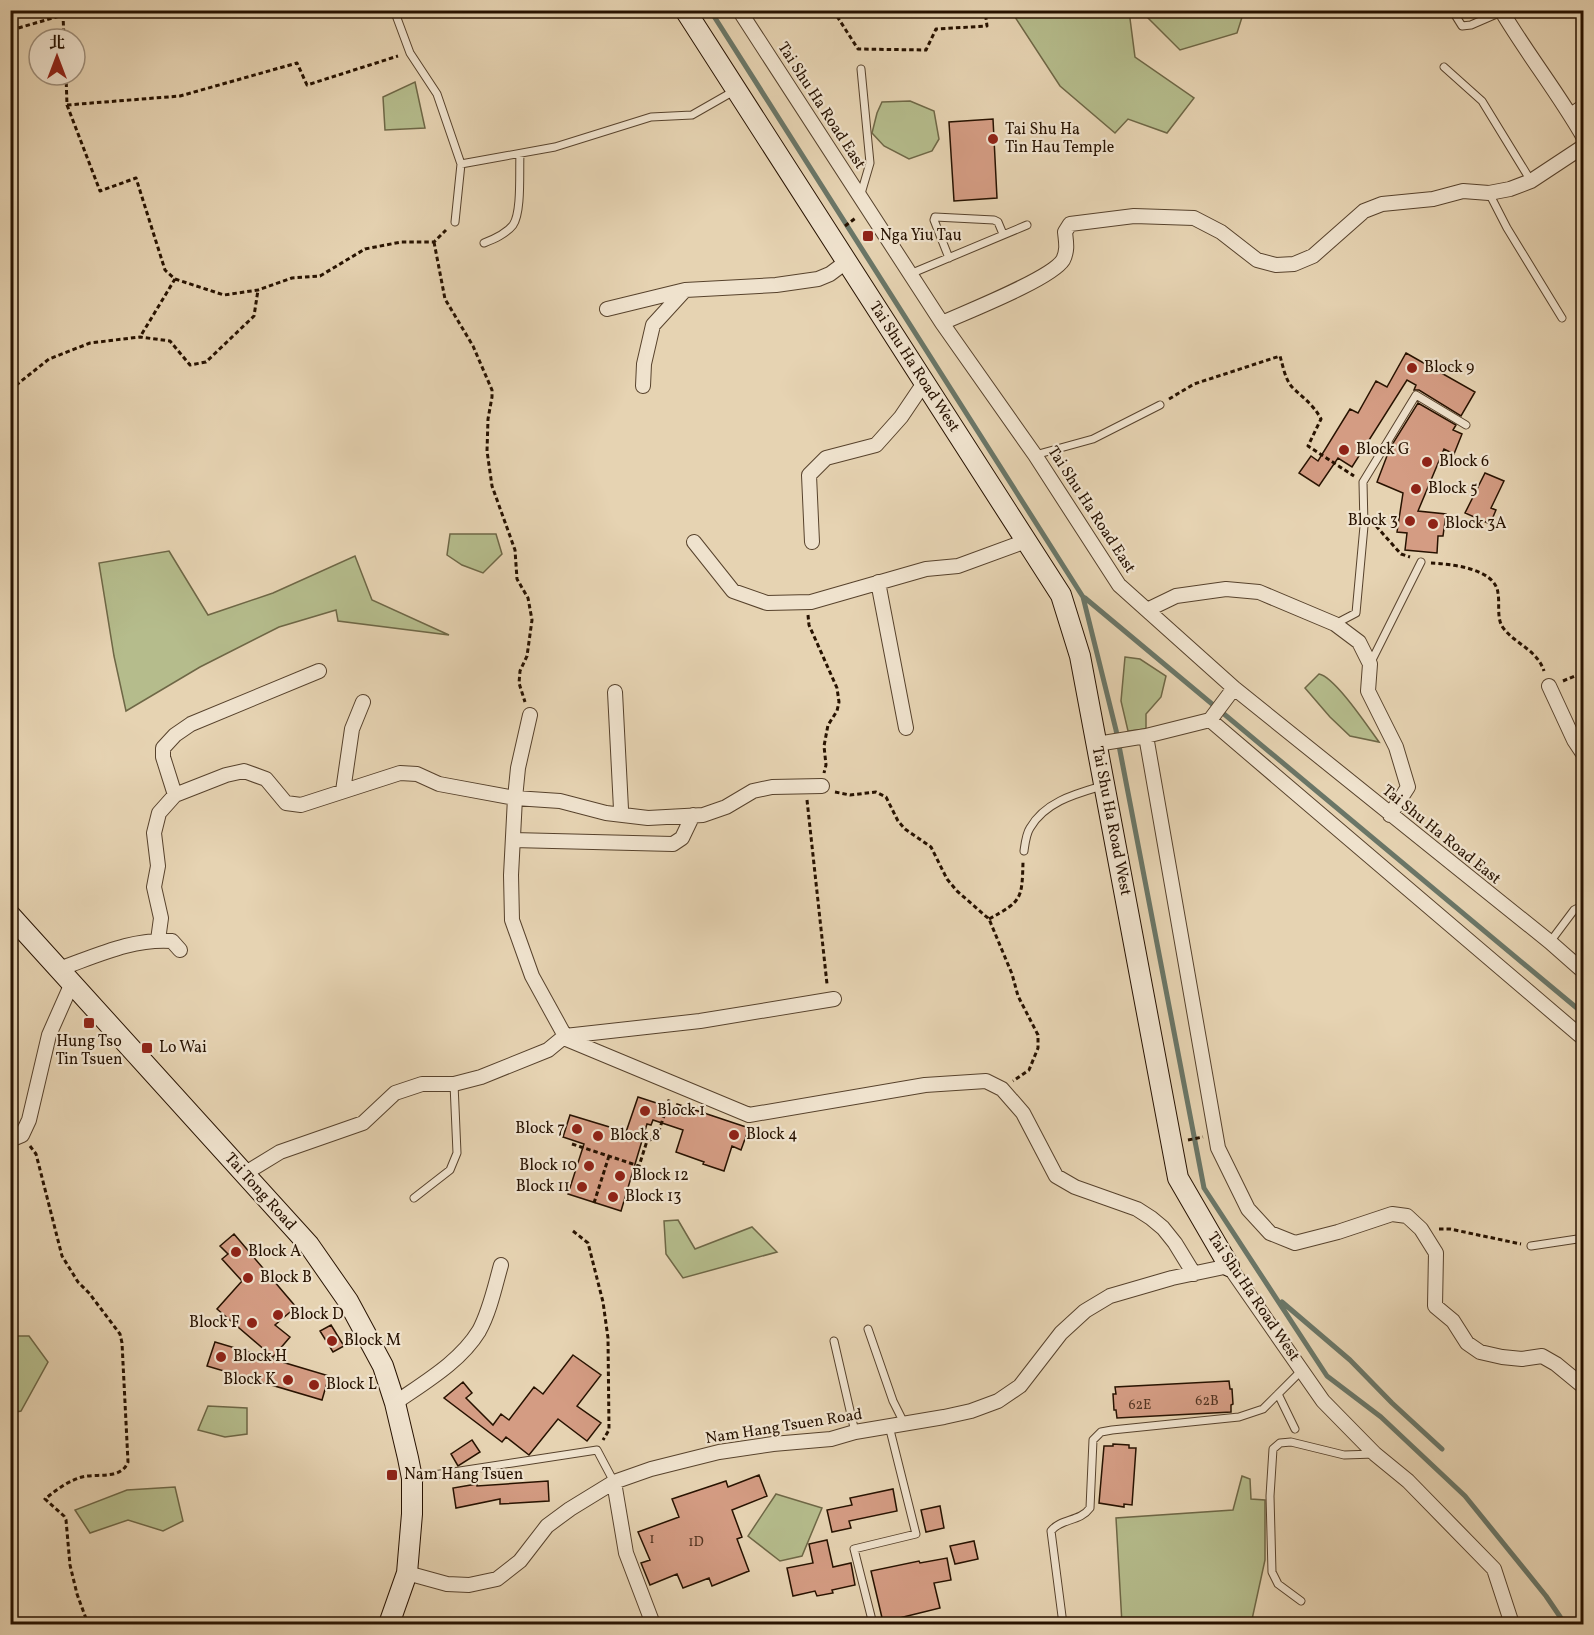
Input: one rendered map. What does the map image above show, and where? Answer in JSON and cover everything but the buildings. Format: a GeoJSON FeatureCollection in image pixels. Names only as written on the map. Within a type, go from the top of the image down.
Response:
{"type":"FeatureCollection","features":[{"type":"Feature","properties":{"kind":"street","name":"Tai Shu Ha Road West"},"geometry":{"type":"LineString","coordinates":[[685,10],[1061,595],[1080,656],[1178,1178],[1229,1266],[1323,1401],[1375,1454],[1408,1481],[1494,1569],[1512,1624]]}},
{"type":"Feature","properties":{"kind":"street","name":"Tai Shu Ha Road East"},"geometry":{"type":"LineString","coordinates":[[739,10],[942,323],[1035,455],[1119,585],[1232,691],[1550,942],[1584,972]]}},
{"type":"Feature","properties":{"kind":"street"},"geometry":{"type":"LineString","coordinates":[[1501,11],[1584,138]]}},
{"type":"Feature","properties":{"kind":"street"},"geometry":{"type":"LineString","coordinates":[[1570,115],[1584,106]]}},
{"type":"Feature","properties":{"kind":"street"},"geometry":{"type":"LineString","coordinates":[[942,323],[1039,279],[1047,273],[1062,261],[1067,247],[1065,232],[1070,224],[1134,216],[1194,218],[1221,232],[1257,260],[1276,265],[1294,264],[1313,256],[1364,211],[1382,204],[1433,199],[1463,191],[1489,193],[1510,189],[1531,181],[1584,146]]}},
{"type":"Feature","properties":{"kind":"street"},"geometry":{"type":"LineString","coordinates":[[607,309],[685,290],[776,285],[818,279],[830,274],[846,262]]}},
{"type":"Feature","properties":{"kind":"street"},"geometry":{"type":"LineString","coordinates":[[643,386],[644,364],[653,326],[685,290]]}},
{"type":"Feature","properties":{"kind":"street"},"geometry":{"type":"LineString","coordinates":[[812,542],[809,476],[826,458],[876,445],[901,417],[924,383]]}},
{"type":"Feature","properties":{"kind":"street"},"geometry":{"type":"LineString","coordinates":[[694,542],[733,591],[767,603],[811,602],[926,569],[958,566],[1026,541]]}},
{"type":"Feature","properties":{"kind":"street"},"geometry":{"type":"LineString","coordinates":[[878,582],[906,728]]}},
{"type":"Feature","properties":{"kind":"street"},"geometry":{"type":"LineString","coordinates":[[1147,610],[1176,596],[1226,589],[1259,592],[1335,624],[1359,642],[1370,664],[1368,691],[1396,747],[1408,787],[1390,815]]}},
{"type":"Feature","properties":{"kind":"street"},"geometry":{"type":"LineString","coordinates":[[175,795],[163,757],[163,748],[175,735],[191,724],[319,671]]}},
{"type":"Feature","properties":{"kind":"street"},"geometry":{"type":"LineString","coordinates":[[1549,686],[1574,740],[1584,755]]}},
{"type":"Feature","properties":{"kind":"street"},"geometry":{"type":"LineString","coordinates":[[1097,744],[1146,736],[1212,717],[1232,691]]}},
{"type":"Feature","properties":{"kind":"street"},"geometry":{"type":"LineString","coordinates":[[615,692],[621,809],[616,814]]}},
{"type":"Feature","properties":{"kind":"street"},"geometry":{"type":"LineString","coordinates":[[344,791],[352,729],[363,702]]}},
{"type":"Feature","properties":{"kind":"street"},"geometry":{"type":"LineString","coordinates":[[530,716],[520,759],[515,798],[511,875],[512,920],[532,976],[564,1037],[749,1114],[925,1085],[986,1081],[1002,1089],[1023,1113],[1056,1176],[1075,1187],[1137,1209],[1151,1218],[1175,1243],[1194,1274]]}},
{"type":"Feature","properties":{"kind":"street"},"geometry":{"type":"LineString","coordinates":[[1212,717],[1584,1039]]}},
{"type":"Feature","properties":{"kind":"street"},"geometry":{"type":"LineString","coordinates":[[1146,736],[1218,1148],[1248,1209],[1270,1233],[1295,1243],[1392,1214],[1407,1216],[1421,1229],[1436,1253],[1435,1306],[1453,1321],[1467,1343],[1480,1352],[1502,1357],[1522,1359],[1542,1356],[1556,1364],[1584,1387]]}},
{"type":"Feature","properties":{"kind":"street"},"geometry":{"type":"LineString","coordinates":[[158,940],[161,918],[154,887],[158,866],[154,833],[159,813],[175,795],[226,775],[244,771],[266,780],[286,802],[294,805],[301,805],[400,773],[417,774],[439,784],[515,798],[560,801],[616,814],[648,818],[715,812],[753,791],[799,785],[822,786]]}},
{"type":"Feature","properties":{"kind":"street"},"geometry":{"type":"LineString","coordinates":[[513,840],[674,843],[682,838],[693,815]]}},
{"type":"Feature","properties":{"kind":"street","name":"Tai Tong Road"},"geometry":{"type":"LineString","coordinates":[[10,915],[309,1245],[348,1301],[383,1366],[395,1402],[412,1478],[408,1573],[389,1624]]}},
{"type":"Feature","properties":{"kind":"street"},"geometry":{"type":"LineString","coordinates":[[16,1138],[29,1120],[65,976],[118,947],[158,940],[172,941],[180,950]]}},
{"type":"Feature","properties":{"kind":"street"},"geometry":{"type":"LineString","coordinates":[[244,1174],[280,1152],[363,1123],[395,1094],[422,1084],[454,1084],[481,1077],[548,1050],[564,1037],[700,1021],[834,999]]}},
{"type":"Feature","properties":{"kind":"street"},"geometry":{"type":"LineString","coordinates":[[395,1402],[441,1371],[468,1346],[487,1313],[501,1265]]}},
{"type":"Feature","properties":{"kind":"street","name":"Nam Hang Tsuen Road"},"geometry":{"type":"LineString","coordinates":[[408,1573],[447,1584],[469,1585],[497,1579],[520,1561],[547,1526],[614,1482],[651,1469],[719,1452],[831,1439],[855,1432],[971,1411],[998,1401],[1020,1386],[1061,1333],[1085,1311],[1110,1296],[1172,1278],[1229,1266]]}},
{"type":"Feature","properties":{"kind":"street"},"geometry":{"type":"LineString","coordinates":[[614,1482],[626,1553],[652,1624]]}},
{"type":"Feature","properties":{"kind":"lane"},"geometry":{"type":"LineString","coordinates":[[394,10],[410,52],[437,94],[461,164],[455,222]]}},
{"type":"Feature","properties":{"kind":"lane"},"geometry":{"type":"LineString","coordinates":[[1452,10],[1462,26],[1471,25],[1501,11]]}},
{"type":"Feature","properties":{"kind":"lane"},"geometry":{"type":"LineString","coordinates":[[1444,67],[1482,101],[1531,181]]}},
{"type":"Feature","properties":{"kind":"lane"},"geometry":{"type":"LineString","coordinates":[[860,196],[870,163],[861,69]]}},
{"type":"Feature","properties":{"kind":"lane"},"geometry":{"type":"LineString","coordinates":[[461,164],[555,147],[651,117],[692,115],[736,90]]}},
{"type":"Feature","properties":{"kind":"lane"},"geometry":{"type":"LineString","coordinates":[[484,243],[497,238],[513,226],[517,215],[520,154]]}},
{"type":"Feature","properties":{"kind":"lane"},"geometry":{"type":"LineString","coordinates":[[1489,193],[1507,228],[1562,318]]}},
{"type":"Feature","properties":{"kind":"lane"},"geometry":{"type":"LineString","coordinates":[[949,258],[934,220],[935,217],[994,220],[998,222],[1003,234]]}},
{"type":"Feature","properties":{"kind":"lane"},"geometry":{"type":"LineString","coordinates":[[910,274],[1027,225]]}},
{"type":"Feature","properties":{"kind":"lane"},"geometry":{"type":"LineString","coordinates":[[1335,624],[1356,613],[1364,526],[1363,482],[1416,395],[1466,424]]}},
{"type":"Feature","properties":{"kind":"lane"},"geometry":{"type":"LineString","coordinates":[[1035,455],[1093,439],[1160,405]]}},
{"type":"Feature","properties":{"kind":"lane"},"geometry":{"type":"LineString","coordinates":[[1370,664],[1421,562]]}},
{"type":"Feature","properties":{"kind":"lane"},"geometry":{"type":"LineString","coordinates":[[1024,851],[1029,829],[1046,809],[1072,795],[1104,785]]}},
{"type":"Feature","properties":{"kind":"lane"},"geometry":{"type":"LineString","coordinates":[[1550,942],[1574,910],[1584,904]]}},
{"type":"Feature","properties":{"kind":"lane"},"geometry":{"type":"LineString","coordinates":[[414,1198],[450,1170],[457,1154],[458,1134],[454,1084]]}},
{"type":"Feature","properties":{"kind":"lane"},"geometry":{"type":"LineString","coordinates":[[1531,1246],[1584,1238]]}},
{"type":"Feature","properties":{"kind":"lane"},"geometry":{"type":"LineString","coordinates":[[868,1329],[893,1401],[904,1423]]}},
{"type":"Feature","properties":{"kind":"lane"},"geometry":{"type":"LineString","coordinates":[[834,1341],[855,1432]]}},
{"type":"Feature","properties":{"kind":"lane"},"geometry":{"type":"LineString","coordinates":[[1063,1624],[1051,1531],[1055,1526],[1085,1515],[1090,1508],[1093,1440],[1101,1432],[1112,1430],[1239,1417],[1263,1408],[1302,1370]]}},
{"type":"Feature","properties":{"kind":"lane"},"geometry":{"type":"LineString","coordinates":[[1278,1394],[1295,1429]]}},
{"type":"Feature","properties":{"kind":"lane"},"geometry":{"type":"LineString","coordinates":[[873,1624],[854,1549],[916,1534],[889,1426]]}},
{"type":"Feature","properties":{"kind":"lane"},"geometry":{"type":"LineString","coordinates":[[1301,1601],[1278,1584],[1272,1572],[1270,1497],[1273,1449],[1280,1443],[1291,1442],[1344,1455],[1375,1454]]}},
{"type":"Feature","properties":{"kind":"lane"},"geometry":{"type":"LineString","coordinates":[[412,1478],[597,1449],[614,1482]]}},
{"type":"Feature","properties":{"kind":"path"},"geometry":{"type":"LineString","coordinates":[[15,10],[15,29],[63,15],[92,10]]}},
{"type":"Feature","properties":{"kind":"path"},"geometry":{"type":"LineString","coordinates":[[833,10],[858,49],[926,50],[936,29],[987,26],[985,10]]}},
{"type":"Feature","properties":{"kind":"path"},"geometry":{"type":"LineString","coordinates":[[63,15],[64,27]]}},
{"type":"Feature","properties":{"kind":"path"},"geometry":{"type":"LineString","coordinates":[[67,105],[180,96],[297,63],[307,85],[410,52]]}},
{"type":"Feature","properties":{"kind":"path"},"geometry":{"type":"LineString","coordinates":[[66,87],[67,105],[100,191],[136,178],[165,270],[175,279],[224,295],[258,290],[292,278],[320,276],[365,249],[401,242],[434,242],[455,222]]}},
{"type":"Feature","properties":{"kind":"path"},"geometry":{"type":"LineString","coordinates":[[434,242],[445,299],[473,346],[492,390],[487,451],[492,486],[515,550],[517,579],[528,598],[532,620],[527,656],[520,671],[519,683],[530,716]]}},
{"type":"Feature","properties":{"kind":"path"},"geometry":{"type":"LineString","coordinates":[[140,337],[175,279]]}},
{"type":"Feature","properties":{"kind":"path"},"geometry":{"type":"LineString","coordinates":[[10,390],[49,359],[90,343],[140,337],[170,341],[190,365],[206,363],[254,316],[258,290]]}},
{"type":"Feature","properties":{"kind":"path"},"geometry":{"type":"LineString","coordinates":[[1160,405],[1194,384],[1280,356],[1292,387],[1314,407],[1321,418],[1308,446],[1363,482]]}},
{"type":"Feature","properties":{"kind":"path"},"geometry":{"type":"LineString","coordinates":[[1364,526],[1376,526],[1401,554],[1421,562],[1455,565],[1488,577],[1498,590],[1501,626],[1511,638],[1532,651],[1541,661],[1549,686],[1584,672]]}},
{"type":"Feature","properties":{"kind":"path"},"geometry":{"type":"LineString","coordinates":[[811,602],[808,614],[809,625],[837,688],[839,702],[837,711],[828,725],[824,746],[826,765],[822,786],[840,794],[876,792],[886,796],[898,821],[905,829],[931,847],[946,879],[989,919],[1012,974],[1018,996],[1038,1035],[1038,1048],[1029,1070],[1002,1089]]}},
{"type":"Feature","properties":{"kind":"path"},"geometry":{"type":"LineString","coordinates":[[799,785],[806,796],[825,968],[828,987],[834,999]]}},
{"type":"Feature","properties":{"kind":"path"},"geometry":{"type":"LineString","coordinates":[[989,919],[1019,899],[1024,851]]}},
{"type":"Feature","properties":{"kind":"path"},"geometry":{"type":"LineString","coordinates":[[572,1144],[639,1166],[648,1141],[657,1137],[675,1084]]}},
{"type":"Feature","properties":{"kind":"path"},"geometry":{"type":"LineString","coordinates":[[1172,1143],[1216,1134]]}},
{"type":"Feature","properties":{"kind":"path"},"geometry":{"type":"LineString","coordinates":[[16,1138],[36,1154],[62,1256],[78,1282],[120,1334],[122,1343],[128,1462],[126,1467],[117,1474],[79,1478],[57,1489],[45,1499],[64,1516],[70,1564],[77,1594],[88,1624]]}},
{"type":"Feature","properties":{"kind":"path"},"geometry":{"type":"LineString","coordinates":[[594,1203],[609,1156]]}},
{"type":"Feature","properties":{"kind":"path"},"geometry":{"type":"LineString","coordinates":[[1421,1229],[1450,1229],[1531,1246]]}},
{"type":"Feature","properties":{"kind":"path"},"geometry":{"type":"LineString","coordinates":[[573,1231],[588,1244],[603,1302],[608,1338],[609,1430],[597,1449]]}},
{"type":"Feature","properties":{"kind":"green space"},"geometry":{"type":"Polygon","coordinates":[[[1011,11],[1129,11],[1135,57],[1194,98],[1167,133],[1128,119],[1115,133],[1060,86],[1011,11]]]}},
{"type":"Feature","properties":{"kind":"green space"},"geometry":{"type":"Polygon","coordinates":[[[1141,11],[1244,11],[1237,33],[1180,50],[1141,11]]]}},
{"type":"Feature","properties":{"kind":"green space"},"geometry":{"type":"Polygon","coordinates":[[[415,82],[425,128],[385,130],[383,97],[415,82]]]}},
{"type":"Feature","properties":{"kind":"green space"},"geometry":{"type":"Polygon","coordinates":[[[910,101],[934,111],[939,139],[932,151],[909,159],[884,146],[872,133],[882,102],[910,101]]]}},
{"type":"Feature","properties":{"kind":"green space"},"geometry":{"type":"Polygon","coordinates":[[[450,534],[496,534],[502,554],[483,573],[462,565],[447,555],[450,534]]]}},
{"type":"Feature","properties":{"kind":"green space"},"geometry":{"type":"Polygon","coordinates":[[[169,551],[208,615],[273,593],[355,556],[372,600],[449,635],[338,621],[336,610],[279,627],[200,667],[126,711],[114,656],[99,563],[169,551]]]}},
{"type":"Feature","properties":{"kind":"green space"},"geometry":{"type":"Polygon","coordinates":[[[1125,657],[1140,659],[1166,676],[1161,697],[1146,714],[1146,729],[1128,731],[1121,701],[1125,657]]]}},
{"type":"Feature","properties":{"kind":"green space"},"geometry":{"type":"Polygon","coordinates":[[[1319,674],[1326,677],[1342,693],[1379,742],[1350,736],[1330,717],[1305,688],[1319,674]]]}},
{"type":"Feature","properties":{"kind":"green space"},"geometry":{"type":"Polygon","coordinates":[[[678,1220],[695,1249],[752,1227],[777,1252],[683,1278],[666,1254],[664,1221],[678,1220]]]}},
{"type":"Feature","properties":{"kind":"green space"},"geometry":{"type":"Polygon","coordinates":[[[10,1336],[29,1336],[48,1362],[21,1411],[11,1413],[10,1336]]]}},
{"type":"Feature","properties":{"kind":"green space"},"geometry":{"type":"Polygon","coordinates":[[[208,1406],[247,1408],[247,1434],[225,1437],[198,1430],[208,1406]]]}},
{"type":"Feature","properties":{"kind":"green space"},"geometry":{"type":"Polygon","coordinates":[[[1242,1476],[1250,1479],[1251,1499],[1265,1500],[1265,1560],[1251,1624],[1122,1624],[1116,1518],[1233,1510],[1242,1476]]]}},
{"type":"Feature","properties":{"kind":"green space"},"geometry":{"type":"Polygon","coordinates":[[[175,1487],[183,1521],[163,1531],[128,1520],[90,1533],[75,1510],[127,1490],[175,1487]]]}},
{"type":"Feature","properties":{"kind":"green space"},"geometry":{"type":"Polygon","coordinates":[[[776,1494],[822,1508],[802,1556],[780,1561],[748,1536],[776,1494]]]}},
{"type":"Feature","properties":{"kind":"waterway"},"geometry":{"type":"LineString","coordinates":[[710,10],[1083,597],[1116,730],[1204,1188],[1327,1376],[1381,1417],[1465,1496],[1546,1596],[1565,1624]]}},
{"type":"Feature","properties":{"kind":"waterway"},"geometry":{"type":"LineString","coordinates":[[1085,598],[1584,1014]]}},
{"type":"Feature","properties":{"kind":"waterway"},"geometry":{"type":"LineString","coordinates":[[1282,1302],[1350,1360],[1442,1449]]}},
{"type":"Feature","properties":{"kind":"place","name":"Tai Shu Ha Tin Hau Temple"},"geometry":{"type":"Point","coordinates":[993,139]}},
{"type":"Feature","properties":{"kind":"place","name":"Nga Yiu Tau"},"geometry":{"type":"Point","coordinates":[868,236]}},
{"type":"Feature","properties":{"kind":"place","name":"Block 9"},"geometry":{"type":"Point","coordinates":[1412,368]}},
{"type":"Feature","properties":{"kind":"place","name":"Block G"},"geometry":{"type":"Point","coordinates":[1344,450]}},
{"type":"Feature","properties":{"kind":"place","name":"Block 6"},"geometry":{"type":"Point","coordinates":[1427,462]}},
{"type":"Feature","properties":{"kind":"place","name":"Block 5"},"geometry":{"type":"Point","coordinates":[1416,489]}},
{"type":"Feature","properties":{"kind":"place","name":"Block 3"},"geometry":{"type":"Point","coordinates":[1410,521]}},
{"type":"Feature","properties":{"kind":"place","name":"Block 3A"},"geometry":{"type":"Point","coordinates":[1433,524]}},
{"type":"Feature","properties":{"kind":"place","name":"Hung Tso Tin Tsuen"},"geometry":{"type":"Point","coordinates":[89,1023]}},
{"type":"Feature","properties":{"kind":"place","name":"Lo Wai"},"geometry":{"type":"Point","coordinates":[147,1048]}},
{"type":"Feature","properties":{"kind":"place","name":"Block 1"},"geometry":{"type":"Point","coordinates":[645,1111]}},
{"type":"Feature","properties":{"kind":"place","name":"Block 7"},"geometry":{"type":"Point","coordinates":[577,1129]}},
{"type":"Feature","properties":{"kind":"place","name":"Block 4"},"geometry":{"type":"Point","coordinates":[734,1135]}},
{"type":"Feature","properties":{"kind":"place","name":"Block 8"},"geometry":{"type":"Point","coordinates":[598,1136]}},
{"type":"Feature","properties":{"kind":"place","name":"Block 10"},"geometry":{"type":"Point","coordinates":[589,1166]}},
{"type":"Feature","properties":{"kind":"place","name":"Block 12"},"geometry":{"type":"Point","coordinates":[620,1176]}},
{"type":"Feature","properties":{"kind":"place","name":"Block 11"},"geometry":{"type":"Point","coordinates":[582,1187]}},
{"type":"Feature","properties":{"kind":"place","name":"Block 13"},"geometry":{"type":"Point","coordinates":[613,1197]}},
{"type":"Feature","properties":{"kind":"place","name":"Block A"},"geometry":{"type":"Point","coordinates":[236,1252]}},
{"type":"Feature","properties":{"kind":"place","name":"Block B"},"geometry":{"type":"Point","coordinates":[248,1278]}},
{"type":"Feature","properties":{"kind":"place","name":"Block D"},"geometry":{"type":"Point","coordinates":[278,1315]}},
{"type":"Feature","properties":{"kind":"place","name":"Block F"},"geometry":{"type":"Point","coordinates":[252,1323]}},
{"type":"Feature","properties":{"kind":"place","name":"Block M"},"geometry":{"type":"Point","coordinates":[332,1341]}},
{"type":"Feature","properties":{"kind":"place","name":"Block H"},"geometry":{"type":"Point","coordinates":[221,1357]}},
{"type":"Feature","properties":{"kind":"place","name":"Block K"},"geometry":{"type":"Point","coordinates":[288,1380]}},
{"type":"Feature","properties":{"kind":"place","name":"Block L"},"geometry":{"type":"Point","coordinates":[314,1385]}},
{"type":"Feature","properties":{"kind":"place","name":"Nam Hang Tsuen"},"geometry":{"type":"Point","coordinates":[392,1475]}}]}
